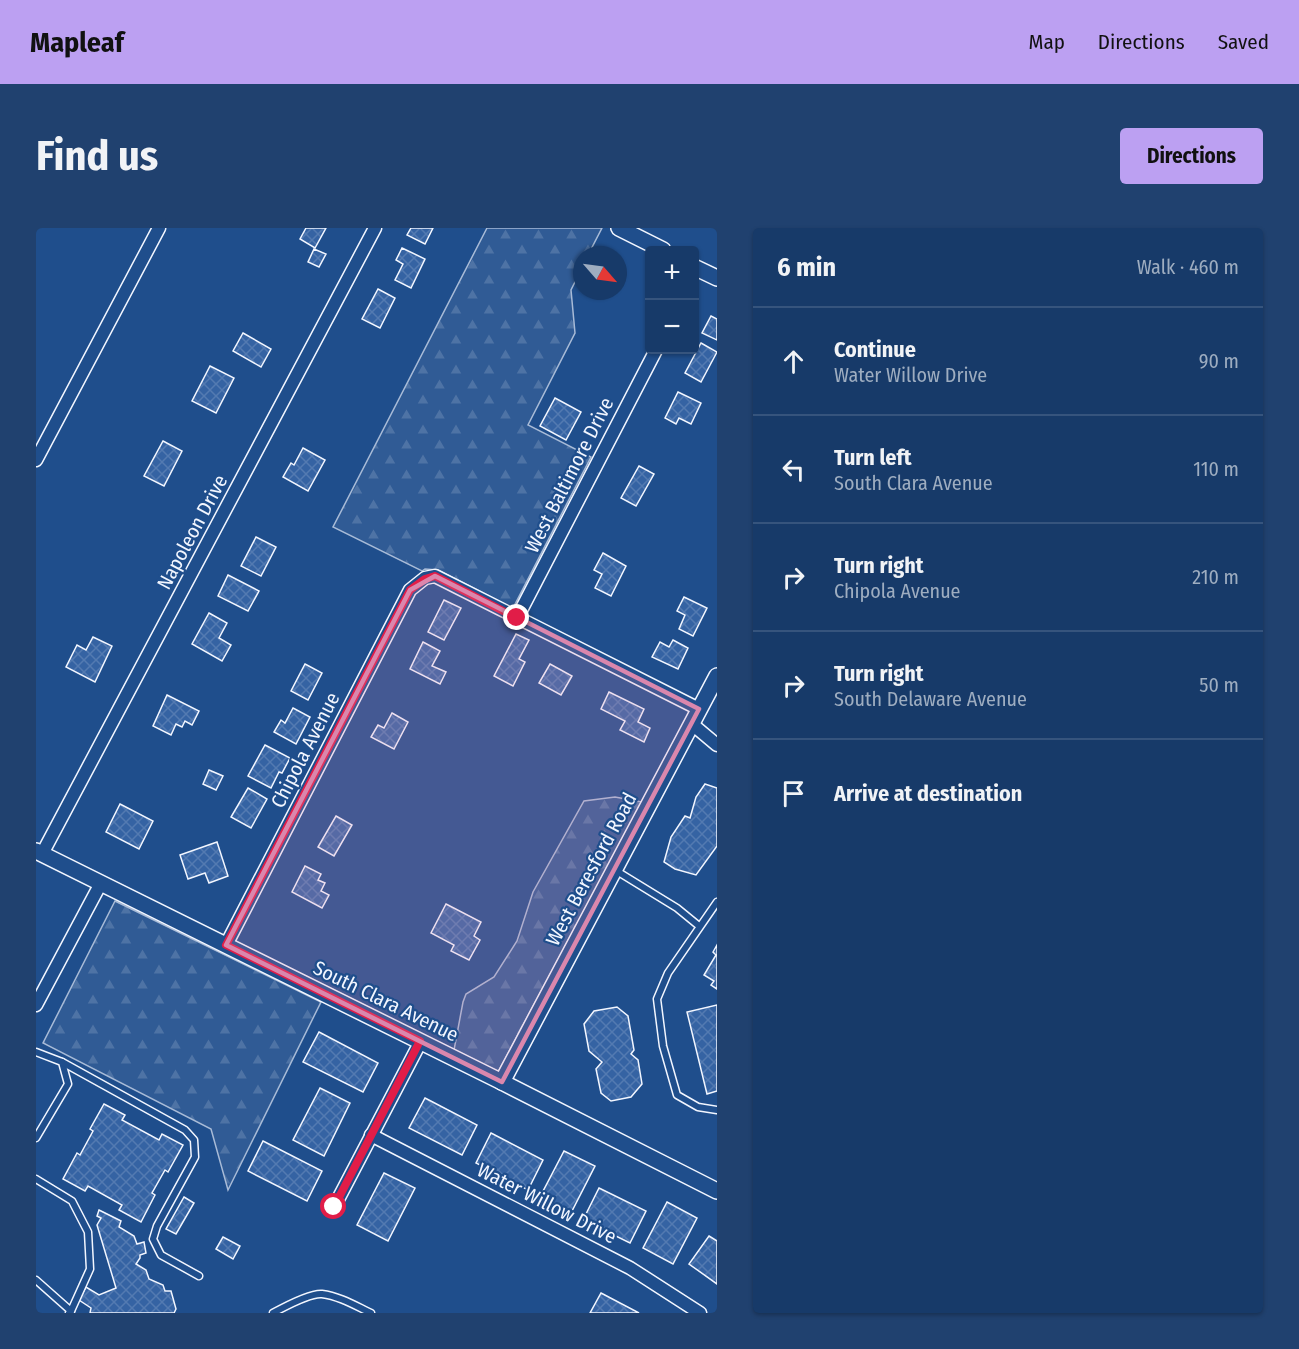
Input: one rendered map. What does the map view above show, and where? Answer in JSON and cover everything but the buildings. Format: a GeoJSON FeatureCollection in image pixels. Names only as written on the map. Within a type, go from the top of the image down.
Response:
{"type":"FeatureCollection","features":[{"type":"Feature","properties":{"kind":"street"},"geometry":{"type":"LineString","coordinates":[[36,460],[159,228]]}},
{"type":"Feature","properties":{"kind":"street","name":"Napoleon Drive"},"geometry":{"type":"LineString","coordinates":[[39,853],[375,228]]}},
{"type":"Feature","properties":{"kind":"street"},"geometry":{"type":"LineString","coordinates":[[619,228],[655,246]]}},
{"type":"Feature","properties":{"kind":"street"},"geometry":{"type":"LineString","coordinates":[[699,271],[717,278]]}},
{"type":"Feature","properties":{"kind":"street","name":"West Baltimore Drive"},"geometry":{"type":"LineString","coordinates":[[517,618],[654,354]]}},
{"type":"Feature","properties":{"kind":"street","name":"Chipola Avenue"},"geometry":{"type":"LineString","coordinates":[[226,945],[410,590],[425,579],[435,576],[517,618]]}},
{"type":"Feature","properties":{"kind":"street"},"geometry":{"type":"LineString","coordinates":[[517,618],[699,709]]}},
{"type":"Feature","properties":{"kind":"street","name":"West Beresford Road"},"geometry":{"type":"LineString","coordinates":[[502,1082],[717,675]]}},
{"type":"Feature","properties":{"kind":"street"},"geometry":{"type":"LineString","coordinates":[[692,724],[717,745]]}},
{"type":"Feature","properties":{"kind":"street","name":"South Clara Avenue"},"geometry":{"type":"LineString","coordinates":[[39,853],[717,1191]]}},
{"type":"Feature","properties":{"kind":"street"},"geometry":{"type":"LineString","coordinates":[[36,1005],[101,883]]}},
{"type":"Feature","properties":{"kind":"street"},"geometry":{"type":"LineString","coordinates":[[334,1207],[420,1041]]}},
{"type":"Feature","properties":{"kind":"street","name":"Water Willow Drive"},"geometry":{"type":"LineString","coordinates":[[372,1135],[630,1269],[700,1313]]}},
{"type":"Feature","properties":{"kind":"lane"},"geometry":{"type":"LineString","coordinates":[[614,870],[677,908],[699,926]]}},
{"type":"Feature","properties":{"kind":"lane"},"geometry":{"type":"LineString","coordinates":[[717,902],[668,973],[657,999],[663,1046],[677,1095],[698,1107],[717,1110]]}},
{"type":"Feature","properties":{"kind":"lane"},"geometry":{"type":"LineString","coordinates":[[36,1052],[62,1062],[186,1130],[194,1140],[195,1157],[157,1226],[153,1239],[161,1255],[199,1275]]}},
{"type":"Feature","properties":{"kind":"lane"},"geometry":{"type":"LineString","coordinates":[[36,1138],[68,1084],[62,1062]]}},
{"type":"Feature","properties":{"kind":"lane"},"geometry":{"type":"LineString","coordinates":[[36,1179],[72,1201],[88,1232],[90,1269],[70,1312],[36,1280]]}},
{"type":"Feature","properties":{"kind":"lane"},"geometry":{"type":"LineString","coordinates":[[273,1313],[320,1294],[339,1299],[371,1313]]}},
{"type":"Feature","properties":{"kind":"highlighted area"},"geometry":{"type":"Polygon","coordinates":[[[435,576],[699,709],[502,1082],[226,945],[410,590],[435,576]]]}},
{"type":"Feature","properties":{"kind":"green space"},"geometry":{"type":"Polygon","coordinates":[[[487,228],[602,228],[593,246],[573,246],[573,286],[571,290],[575,333],[528,425],[591,457],[513,608],[438,570],[425,569],[422,571],[333,527],[487,228]]]}},
{"type":"Feature","properties":{"kind":"green space"},"geometry":{"type":"Polygon","coordinates":[[[615,797],[642,802],[498,1072],[454,1050],[466,994],[494,977],[517,941],[533,892],[584,801],[615,797]]]}},
{"type":"Feature","properties":{"kind":"green space"},"geometry":{"type":"Polygon","coordinates":[[[115,901],[321,1002],[228,1190],[211,1129],[43,1043],[115,901]]]}},
{"type":"Feature","properties":{"kind":"route"},"geometry":{"type":"LineString","coordinates":[[334,1207],[420,1041],[226,945],[410,590],[425,579],[435,576],[517,618]]}}]}
